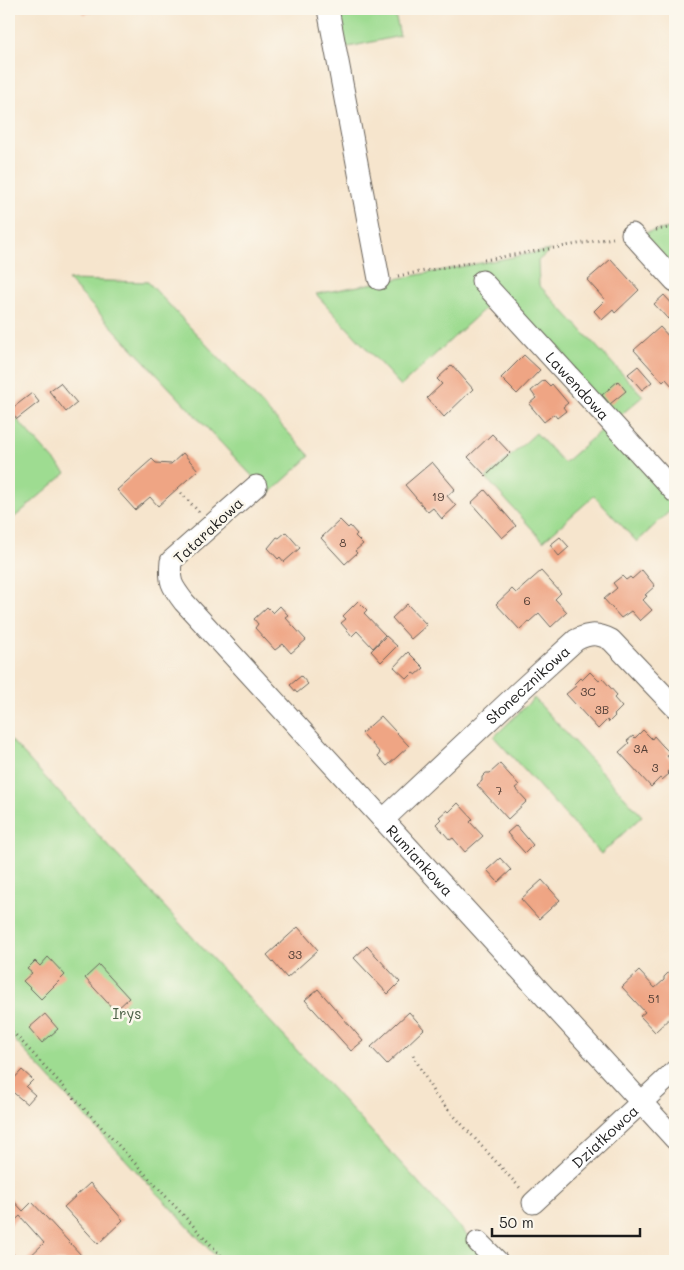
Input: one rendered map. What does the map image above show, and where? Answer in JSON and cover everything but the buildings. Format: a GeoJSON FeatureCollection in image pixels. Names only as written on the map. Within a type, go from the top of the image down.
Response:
{"type":"FeatureCollection","features":[{"type":"Feature","properties":{"kind":"street"},"geometry":{"type":"LineString","coordinates":[[328,9],[379,279]]}},
{"type":"Feature","properties":{"kind":"street"},"geometry":{"type":"LineString","coordinates":[[632,234],[675,281]]}},
{"type":"Feature","properties":{"kind":"street","name":"Lawendowa"},"geometry":{"type":"LineString","coordinates":[[482,280],[675,492]]}},
{"type":"Feature","properties":{"kind":"street","name":"Tatarakowa"},"geometry":{"type":"LineString","coordinates":[[169,579],[171,561],[256,486]]}},
{"type":"Feature","properties":{"kind":"street","name":"Rumiankowa"},"geometry":{"type":"LineString","coordinates":[[169,579],[184,602],[675,1139]]}},
{"type":"Feature","properties":{"kind":"street","name":"Słonecznikowa"},"geometry":{"type":"LineString","coordinates":[[384,820],[530,682],[576,640],[585,636],[594,633],[611,640],[675,708]]}},
{"type":"Feature","properties":{"kind":"street","name":"Działkowca"},"geometry":{"type":"LineString","coordinates":[[533,1202],[675,1071]]}},
{"type":"Feature","properties":{"kind":"street"},"geometry":{"type":"LineString","coordinates":[[478,1242],[497,1261]]}},
{"type":"Feature","properties":{"kind":"path"},"geometry":{"type":"LineString","coordinates":[[379,279],[675,226]]}},
{"type":"Feature","properties":{"kind":"path"},"geometry":{"type":"LineString","coordinates":[[9,1028],[226,1261]]}},
{"type":"Feature","properties":{"kind":"path"},"geometry":{"type":"LineString","coordinates":[[413,1056],[435,1095],[533,1202]]}},
{"type":"Feature","properties":{"kind":"green space"},"geometry":{"type":"Polygon","coordinates":[[[335,9],[394,9],[400,36],[344,48],[335,9]]]}},
{"type":"Feature","properties":{"kind":"green space"},"geometry":{"type":"Polygon","coordinates":[[[675,227],[675,273],[638,234],[675,227]]]}},
{"type":"Feature","properties":{"kind":"green space"},"geometry":{"type":"Polygon","coordinates":[[[550,250],[538,261],[539,285],[643,396],[615,420],[493,301],[401,386],[316,294],[550,250]]]}},
{"type":"Feature","properties":{"kind":"green space"},"geometry":{"type":"Polygon","coordinates":[[[68,280],[148,282],[310,456],[269,494],[68,280]]]}},
{"type":"Feature","properties":{"kind":"green space"},"geometry":{"type":"Polygon","coordinates":[[[9,411],[66,473],[9,522],[9,411]]]}},
{"type":"Feature","properties":{"kind":"green space"},"geometry":{"type":"Polygon","coordinates":[[[607,425],[675,499],[675,506],[637,542],[594,496],[543,541],[486,478],[536,433],[564,463],[607,425]]]}},
{"type":"Feature","properties":{"kind":"green space"},"geometry":{"type":"Polygon","coordinates":[[[534,698],[642,816],[601,854],[494,737],[534,698]]]}},
{"type":"Feature","properties":{"kind":"green space","name":"Irys"},"geometry":{"type":"Polygon","coordinates":[[[9,738],[491,1261],[220,1261],[18,1044],[9,1033],[9,738]]]}}]}
